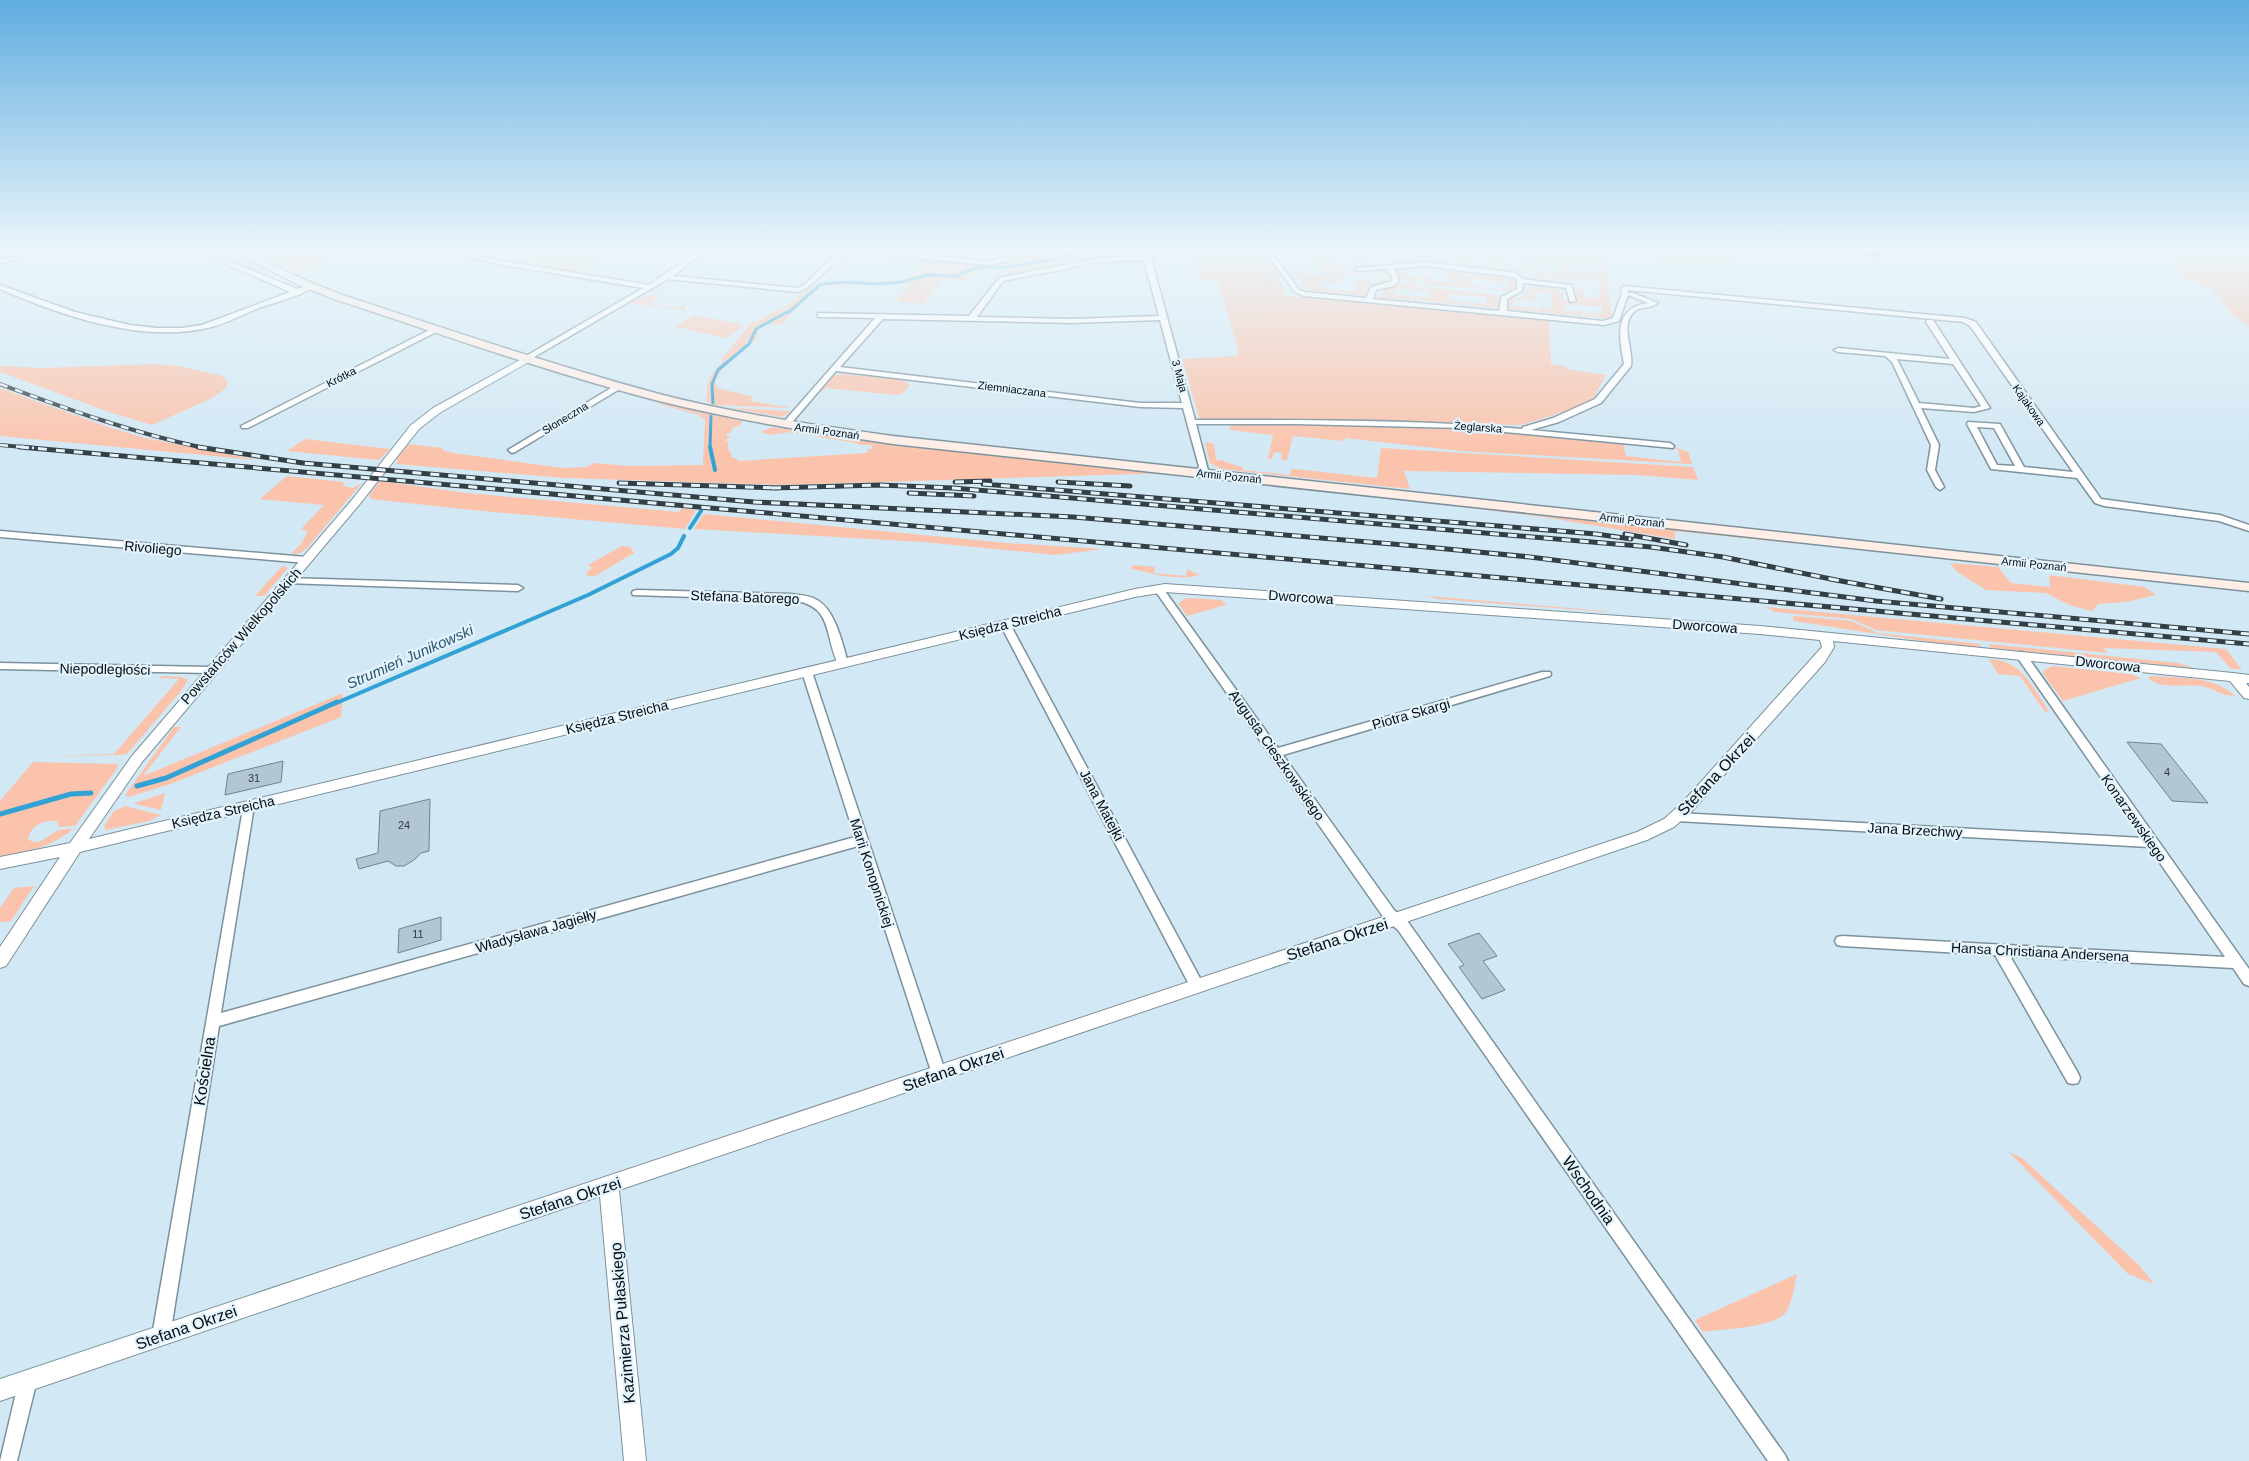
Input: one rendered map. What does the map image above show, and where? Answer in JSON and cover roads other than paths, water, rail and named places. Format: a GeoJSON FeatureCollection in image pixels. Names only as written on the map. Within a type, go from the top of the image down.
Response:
{"type":"FeatureCollection","features":[{"type":"Feature","properties":{"kind":"main road","name":"Armii Poznań"},"geometry":{"type":"LineString","coordinates":[[406,318],[619,387],[693,406],[785,425],[893,440],[2249,587]]}},
{"type":"Feature","properties":{"kind":"street"},"geometry":{"type":"LineString","coordinates":[[94,318],[127,327],[181,330],[204,327],[227,318]]}},
{"type":"Feature","properties":{"kind":"street"},"geometry":{"type":"LineString","coordinates":[[529,358],[597,318]]}},
{"type":"Feature","properties":{"kind":"street"},"geometry":{"type":"LineString","coordinates":[[785,425],[879,318]]}},
{"type":"Feature","properties":{"kind":"street"},"geometry":{"type":"LineString","coordinates":[[978,318],[1071,321],[1158,318]]}},
{"type":"Feature","properties":{"kind":"street","name":"3 Maja"},"geometry":{"type":"LineString","coordinates":[[1164,318],[1205,474]]}},
{"type":"Feature","properties":{"kind":"street"},"geometry":{"type":"LineString","coordinates":[[1556,318],[1606,323],[1616,318]]}},
{"type":"Feature","properties":{"kind":"street","name":"Żeglarska"},"geometry":{"type":"LineString","coordinates":[[1192,422],[1456,425],[1521,431],[1556,420],[1598,401],[1628,364],[1623,332],[1628,318]]}},
{"type":"Feature","properties":{"kind":"street","name":"Kajakowa"},"geometry":{"type":"LineString","coordinates":[[1939,318],[1968,321],[1973,324],[2089,491],[2098,501],[2107,504],[2220,518],[2249,528]]}},
{"type":"Feature","properties":{"kind":"street"},"geometry":{"type":"LineString","coordinates":[[1917,405],[1974,410],[1986,408],[1930,322]]}},
{"type":"Feature","properties":{"kind":"street","name":"Krótka"},"geometry":{"type":"LineString","coordinates":[[245,426],[438,329]]}},
{"type":"Feature","properties":{"kind":"street"},"geometry":{"type":"LineString","coordinates":[[1838,350],[1957,362]]}},
{"type":"Feature","properties":{"kind":"street"},"geometry":{"type":"LineString","coordinates":[[1892,356],[1917,405],[1934,445],[1930,466],[1940,487]]}},
{"type":"Feature","properties":{"kind":"street","name":"Powstańców Wielkopolskich"},"geometry":{"type":"LineString","coordinates":[[0,961],[6,942],[137,759],[422,420],[529,358]]}},
{"type":"Feature","properties":{"kind":"street","name":"Ziemniaczana"},"geometry":{"type":"LineString","coordinates":[[835,369],[1140,405],[1188,406]]}},
{"type":"Feature","properties":{"kind":"street","name":"Słoneczna"},"geometry":{"type":"LineString","coordinates":[[512,450],[619,387]]}},
{"type":"Feature","properties":{"kind":"street"},"geometry":{"type":"LineString","coordinates":[[2022,470],[1996,426],[1971,424],[1994,467],[2022,470],[2078,475]]}},
{"type":"Feature","properties":{"kind":"street"},"geometry":{"type":"LineString","coordinates":[[1521,431],[1670,446]]}},
{"type":"Feature","properties":{"kind":"street","name":"Rivoliego"},"geometry":{"type":"LineString","coordinates":[[0,534],[306,560]]}},
{"type":"Feature","properties":{"kind":"street"},"geometry":{"type":"LineString","coordinates":[[288,581],[518,588]]}},
{"type":"Feature","properties":{"kind":"street","name":"Księdza Streicha"},"geometry":{"type":"LineString","coordinates":[[0,863],[248,806],[1159,589]]}},
{"type":"Feature","properties":{"kind":"street","name":"Dworcowa"},"geometry":{"type":"LineString","coordinates":[[1159,589],[1194,589],[1826,636],[2249,679]]}},
{"type":"Feature","properties":{"kind":"street","name":"Augusta Cieszkowskiego"},"geometry":{"type":"LineString","coordinates":[[1159,589],[1389,914],[1397,920]]}},
{"type":"Feature","properties":{"kind":"street","name":"Stefana Batorego"},"geometry":{"type":"LineString","coordinates":[[636,593],[790,597],[808,600],[819,606],[825,614],[843,663]]}},
{"type":"Feature","properties":{"kind":"street","name":"Jana Matejki"},"geometry":{"type":"LineString","coordinates":[[1006,624],[1197,986]]}},
{"type":"Feature","properties":{"kind":"street","name":"Stefana Okrzei"},"geometry":{"type":"LineString","coordinates":[[0,1390],[1636,838],[1677,817],[1820,659],[1828,647],[1826,636]]}},
{"type":"Feature","properties":{"kind":"street","name":"Konarzewskiego"},"geometry":{"type":"LineString","coordinates":[[2021,655],[2249,979]]}},
{"type":"Feature","properties":{"kind":"street","name":"Niepodległości"},"geometry":{"type":"LineString","coordinates":[[0,666],[210,670]]}},
{"type":"Feature","properties":{"kind":"street","name":"Marii Konopnickiej"},"geometry":{"type":"LineString","coordinates":[[807,672],[939,1074]]}},
{"type":"Feature","properties":{"kind":"street","name":"Piotra Skargi"},"geometry":{"type":"LineString","coordinates":[[1276,753],[1546,674]]}},
{"type":"Feature","properties":{"kind":"street"},"geometry":{"type":"LineString","coordinates":[[2233,677],[2249,695]]}},
{"type":"Feature","properties":{"kind":"street","name":"Kościelna"},"geometry":{"type":"LineString","coordinates":[[161,1336],[248,806]]}},
{"type":"Feature","properties":{"kind":"street","name":"Jana Brzechwy"},"geometry":{"type":"LineString","coordinates":[[1677,817],[2152,843]]}},
{"type":"Feature","properties":{"kind":"street","name":"Władysława Jagiełły"},"geometry":{"type":"LineString","coordinates":[[212,1022],[861,840]]}},
{"type":"Feature","properties":{"kind":"street","name":"Wschodnia"},"geometry":{"type":"LineString","coordinates":[[1397,920],[1779,1461]]}},
{"type":"Feature","properties":{"kind":"street","name":"Hansa Christiana Andersena"},"geometry":{"type":"LineString","coordinates":[[1842,941],[2237,963]]}},
{"type":"Feature","properties":{"kind":"street"},"geometry":{"type":"LineString","coordinates":[[2000,951],[2073,1078]]}},
{"type":"Feature","properties":{"kind":"street","name":"Kazimierza Pułaskiego"},"geometry":{"type":"LineString","coordinates":[[609,1185],[635,1461]]}},
{"type":"Feature","properties":{"kind":"street"},"geometry":{"type":"LineString","coordinates":[[8,1461],[28,1380]]}},
{"type":"Feature","properties":{"kind":"waterway","name":"Strumień Junikowski"},"geometry":{"type":"LineString","coordinates":[[713,403],[712,384],[718,370],[749,344],[756,329],[776,318]]}},
{"type":"Feature","properties":{"kind":"waterway","name":"Strumień Junikowski"},"geometry":{"type":"LineString","coordinates":[[710,447],[711,416]]}},
{"type":"Feature","properties":{"kind":"waterway","name":"Strumień Junikowski"},"geometry":{"type":"LineString","coordinates":[[710,447],[715,470]]}},
{"type":"Feature","properties":{"kind":"waterway","name":"Strumień Junikowski"},"geometry":{"type":"LineString","coordinates":[[690,528],[701,511]]}},
{"type":"Feature","properties":{"kind":"waterway","name":"Strumień Junikowski"},"geometry":{"type":"LineString","coordinates":[[334,704],[588,595],[671,554],[678,548],[684,536]]}},
{"type":"Feature","properties":{"kind":"waterway","name":"Strumień Junikowski"},"geometry":{"type":"LineString","coordinates":[[137,786],[166,778],[337,702]]}},
{"type":"Feature","properties":{"kind":"waterway","name":"Strumień Junikowski"},"geometry":{"type":"LineString","coordinates":[[0,814],[71,794],[91,793]]}},
{"type":"Feature","properties":{"kind":"railway"},"geometry":{"type":"LineString","coordinates":[[0,384],[126,428],[203,448]]}},
{"type":"Feature","properties":{"kind":"railway"},"geometry":{"type":"LineString","coordinates":[[0,445],[34,448]]}},
{"type":"Feature","properties":{"kind":"railway"},"geometry":{"type":"LineString","coordinates":[[20,447],[2249,644]]}},
{"type":"Feature","properties":{"kind":"railway"},"geometry":{"type":"LineString","coordinates":[[198,447],[203,448]]}},
{"type":"Feature","properties":{"kind":"railway"},"geometry":{"type":"LineString","coordinates":[[203,448],[303,463],[754,502],[1073,517],[1416,546],[1530,557],[1876,601],[2249,634]]}},
{"type":"Feature","properties":{"kind":"railway"},"geometry":{"type":"LineString","coordinates":[[955,482],[990,481]]}},
{"type":"Feature","properties":{"kind":"railway"},"geometry":{"type":"LineString","coordinates":[[1058,482],[1130,486]]}},
{"type":"Feature","properties":{"kind":"railway"},"geometry":{"type":"LineString","coordinates":[[619,483],[776,488]]}},
{"type":"Feature","properties":{"kind":"railway"},"geometry":{"type":"LineString","coordinates":[[983,484],[1596,534],[1631,539]]}},
{"type":"Feature","properties":{"kind":"railway"},"geometry":{"type":"LineString","coordinates":[[776,488],[879,485],[953,488],[1651,547],[1723,557],[1836,580]]}},
{"type":"Feature","properties":{"kind":"railway"},"geometry":{"type":"LineString","coordinates":[[909,493],[974,496]]}},
{"type":"Feature","properties":{"kind":"railway"},"geometry":{"type":"LineString","coordinates":[[1625,534],[1686,545]]}},
{"type":"Feature","properties":{"kind":"railway"},"geometry":{"type":"LineString","coordinates":[[1830,579],[1941,599]]}}]}
